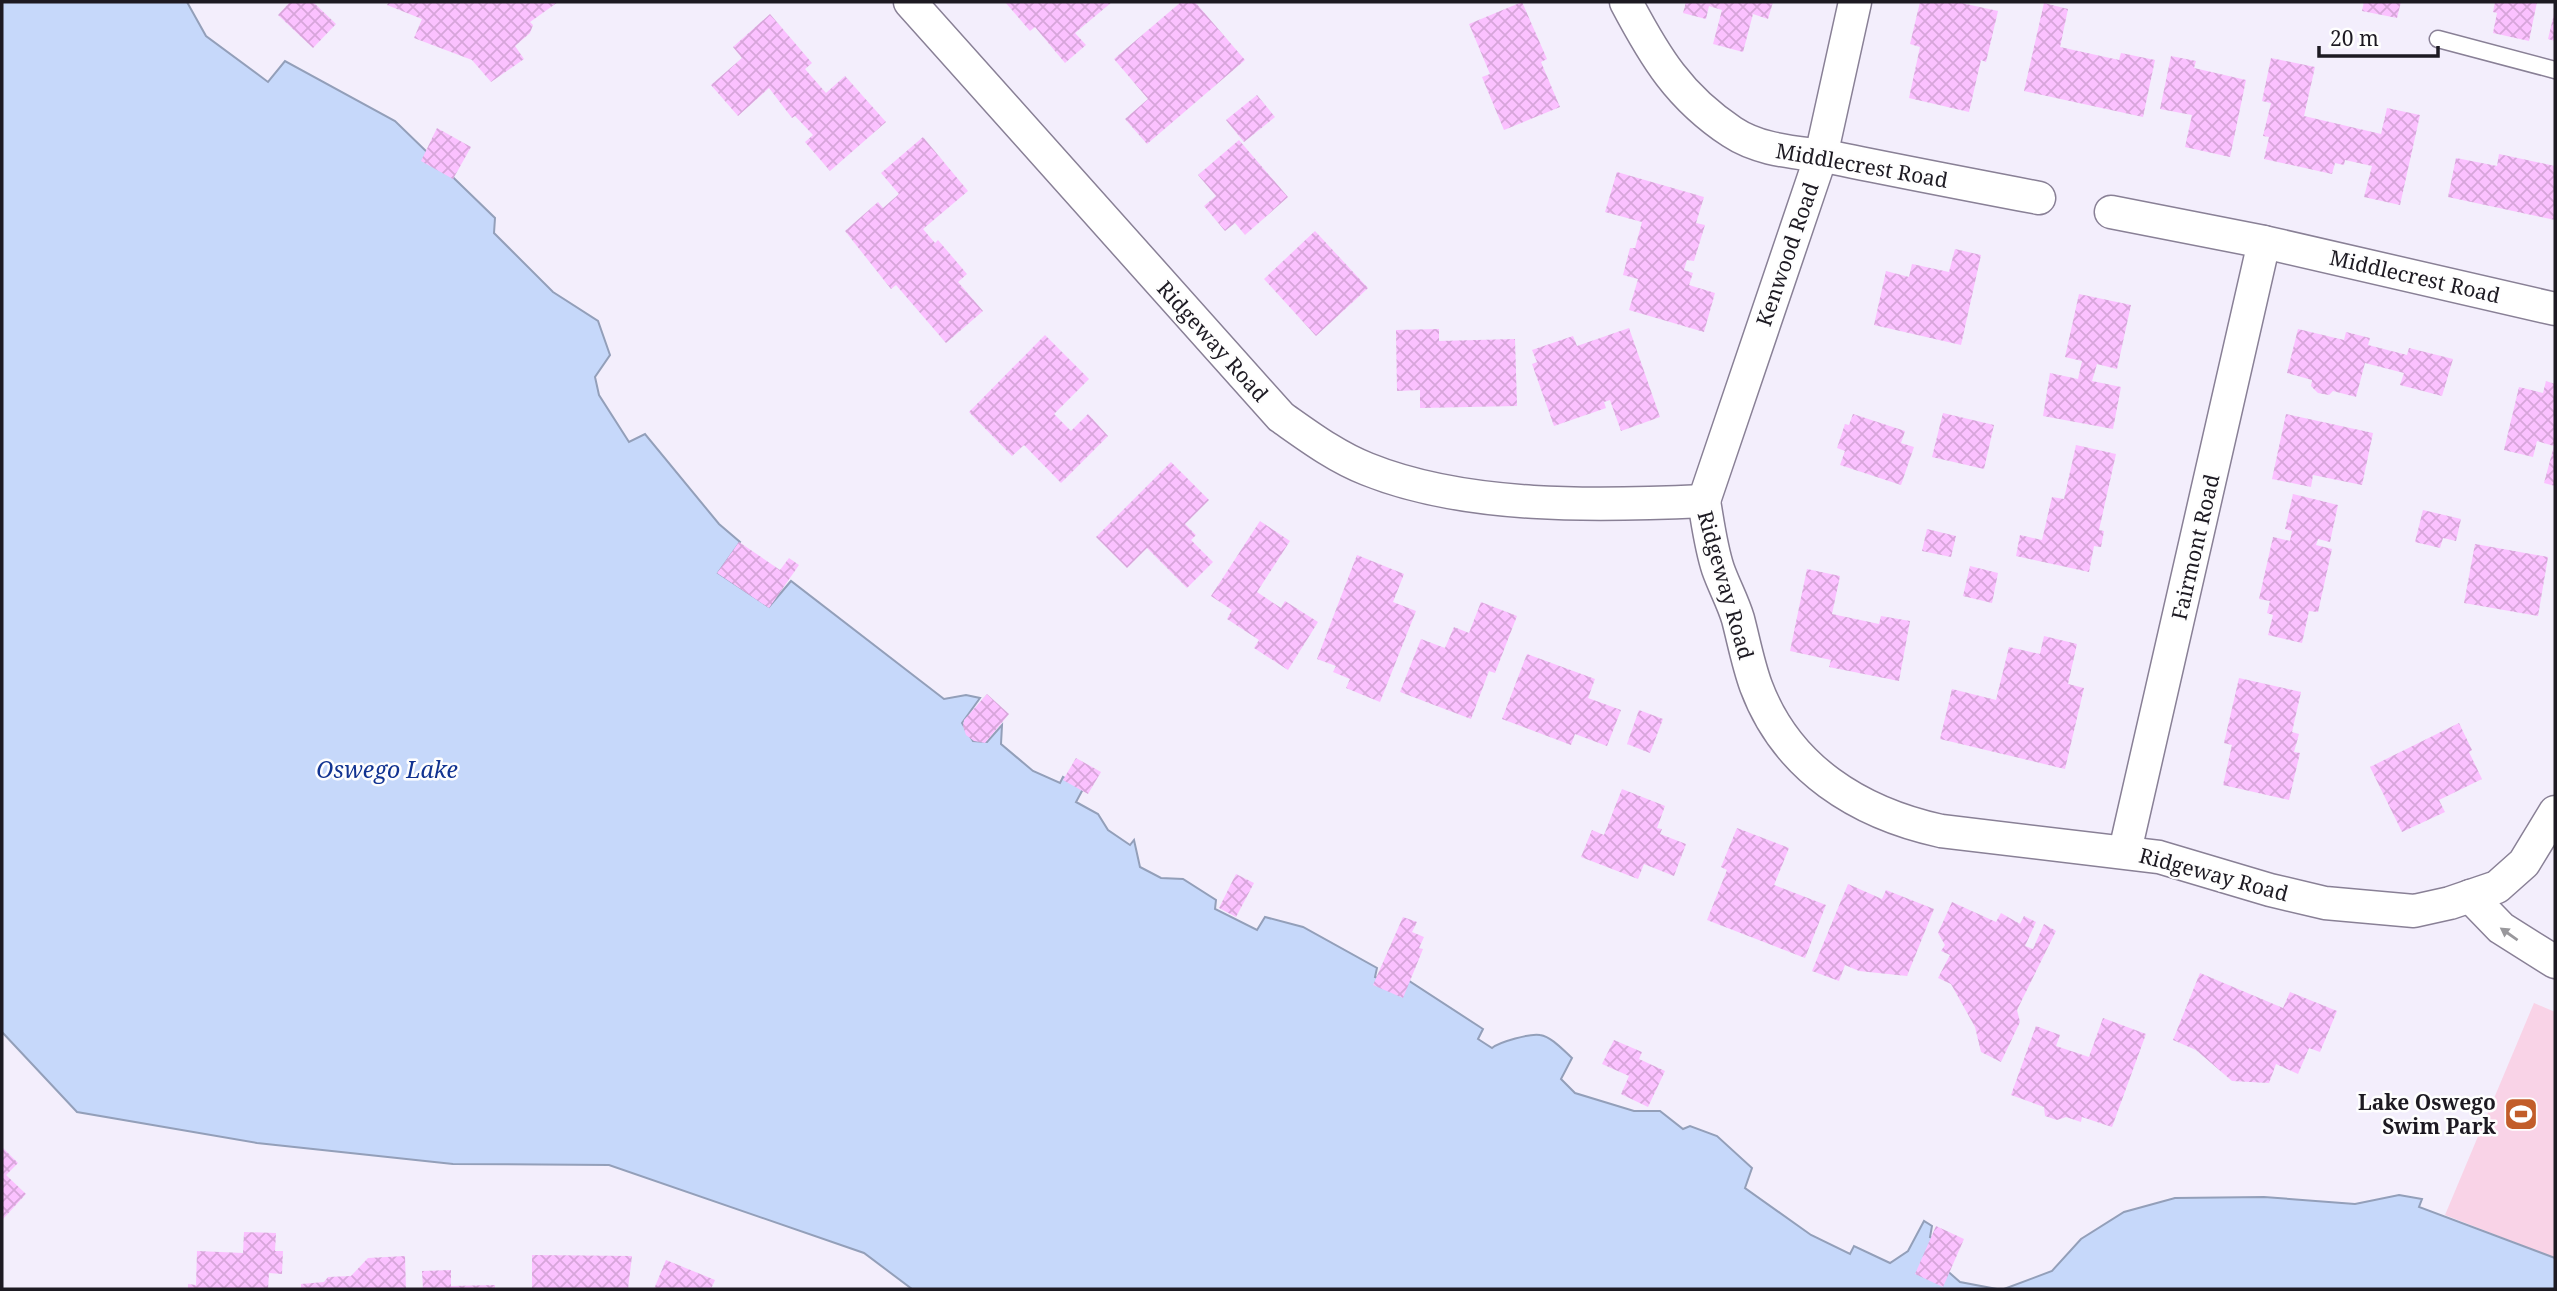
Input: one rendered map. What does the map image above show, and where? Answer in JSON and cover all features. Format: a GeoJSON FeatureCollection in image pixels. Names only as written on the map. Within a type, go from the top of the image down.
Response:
{"type":"FeatureCollection","features":[{"type":"Feature","properties":{"kind":"street","name":"Ridgeway Road"},"geometry":{"type":"LineString","coordinates":[[910,2],[1281,417],[1324,446],[1365,469],[1414,486],[1521,501],[1628,505],[1704,501],[1717,568],[1738,619],[1745,654],[1757,689],[1774,722],[1796,752],[1819,775],[1845,795],[1878,813],[1941,831],[2160,857],[2270,890],[2325,903],[2414,911],[2497,887],[2524,863],[2555,812]]}},
{"type":"Feature","properties":{"kind":"street","name":"Middlecrest Road"},"geometry":{"type":"LineString","coordinates":[[1626,2],[1666,72],[1696,104],[1734,134],[1767,148],[2039,198]]}},
{"type":"Feature","properties":{"kind":"street","name":"Kenwood Road"},"geometry":{"type":"LineString","coordinates":[[1704,501],[1821,156],[1855,2]]}},
{"type":"Feature","properties":{"kind":"street","name":"Middlecrest Road"},"geometry":{"type":"LineString","coordinates":[[2111,212],[2264,242],[2555,309]]}},
{"type":"Feature","properties":{"kind":"street","name":"Fairmont Road"},"geometry":{"type":"LineString","coordinates":[[2125,851],[2264,242]]}},
{"type":"Feature","properties":{"kind":"street"},"geometry":{"type":"LineString","coordinates":[[2470,896],[2501,928],[2555,962]]}},
{"type":"Feature","properties":{"kind":"lane"},"geometry":{"type":"LineString","coordinates":[[2438,39],[2555,70]]}},
{"type":"Feature","properties":{"kind":"shaded area","name":"Lake Oswego Swim Park"},"geometry":{"type":"Polygon","coordinates":[[[2534,1003],[2555,1012],[2555,1258],[2445,1215],[2534,1003]]]}},
{"type":"Feature","properties":{"kind":"water","name":"Oswego Lake"},"geometry":{"type":"Polygon","coordinates":[[[2,2],[187,2],[206,36],[268,82],[285,61],[395,121],[495,218],[494,233],[553,292],[598,321],[610,355],[595,377],[599,395],[629,442],[645,434],[719,524],[740,542],[718,573],[769,607],[791,581],[944,699],[966,695],[980,698],[962,723],[973,741],[987,742],[1002,725],[1001,744],[1033,771],[1060,783],[1063,777],[1083,789],[1076,802],[1098,814],[1108,830],[1130,845],[1134,840],[1140,867],[1161,878],[1183,879],[1216,900],[1215,909],[1257,930],[1265,917],[1303,927],[1377,968],[1375,977],[1399,985],[1403,977],[1483,1029],[1478,1039],[1492,1048],[1530,1035],[1549,1038],[1572,1058],[1561,1079],[1575,1093],[1634,1111],[1660,1111],[1683,1129],[1690,1126],[1717,1136],[1752,1168],[1745,1188],[1811,1235],[1850,1254],[1854,1246],[1890,1263],[1908,1251],[1924,1221],[1932,1226],[1930,1237],[1948,1244],[1944,1268],[1960,1282],[1997,1289],[912,1289],[864,1253],[609,1165],[453,1164],[257,1143],[77,1112],[2,1032],[2,2]]]}},
{"type":"Feature","properties":{"kind":"water"},"geometry":{"type":"Polygon","coordinates":[[[2399,1195],[2422,1199],[2419,1207],[2555,1258],[2555,1289],[2004,1289],[2052,1271],[2081,1239],[2124,1212],[2175,1198],[2264,1197],[2355,1204],[2399,1195]]]}},
{"type":"Feature","properties":{"kind":"building"},"geometry":{"type":"Polygon","coordinates":[[[290,2],[313,2],[336,24],[313,48],[278,15],[290,2]]]}},
{"type":"Feature","properties":{"kind":"building"},"geometry":{"type":"Polygon","coordinates":[[[389,2],[558,2],[530,22],[533,25],[530,33],[515,46],[524,59],[491,82],[472,60],[414,38],[422,19],[387,5],[389,2]]]}},
{"type":"Feature","properties":{"kind":"building"},"geometry":{"type":"Polygon","coordinates":[[[1005,2],[1112,2],[1075,33],[1086,45],[1065,63],[1035,27],[1030,31],[1005,2]]]}},
{"type":"Feature","properties":{"kind":"building"},"geometry":{"type":"Polygon","coordinates":[[[1181,2],[1195,2],[1245,60],[1147,144],[1125,119],[1148,99],[1114,59],[1181,2]]]}},
{"type":"Feature","properties":{"kind":"building"},"geometry":{"type":"Polygon","coordinates":[[[1522,2],[1547,59],[1541,62],[1560,107],[1504,130],[1482,77],[1490,74],[1469,24],[1522,2]]]}},
{"type":"Feature","properties":{"kind":"building"},"geometry":{"type":"Polygon","coordinates":[[[1686,2],[1773,2],[1768,19],[1753,14],[1743,52],[1713,44],[1722,10],[1709,6],[1706,19],[1683,13],[1686,2]]]}},
{"type":"Feature","properties":{"kind":"building"},"geometry":{"type":"Polygon","coordinates":[[[1920,2],[1957,2],[1998,11],[1986,62],[1981,60],[1969,112],[1909,98],[1920,47],[1910,44],[1920,2]]]}},
{"type":"Feature","properties":{"kind":"building"},"geometry":{"type":"Polygon","coordinates":[[[2364,2],[2401,2],[2397,18],[2362,11],[2364,2]]]}},
{"type":"Feature","properties":{"kind":"building"},"geometry":{"type":"Polygon","coordinates":[[[2495,2],[2537,2],[2529,41],[2493,33],[2497,13],[2493,12],[2495,2]]]}},
{"type":"Feature","properties":{"kind":"building"},"geometry":{"type":"Polygon","coordinates":[[[2044,3],[2068,9],[2060,47],[2119,60],[2121,53],[2155,60],[2143,117],[2024,91],[2044,3]]]}},
{"type":"Feature","properties":{"kind":"building"},"geometry":{"type":"Polygon","coordinates":[[[770,14],[812,63],[805,69],[826,93],[845,76],[886,122],[830,171],[805,142],[813,135],[795,116],[792,118],[769,88],[738,116],[711,85],[742,58],[733,47],[770,14]]]}},
{"type":"Feature","properties":{"kind":"building"},"geometry":{"type":"Polygon","coordinates":[[[2555,14],[2555,41],[2548,39],[2555,14]]]}},
{"type":"Feature","properties":{"kind":"building"},"geometry":{"type":"Polygon","coordinates":[[[2171,56],[2196,61],[2194,68],[2246,80],[2230,157],[2185,147],[2192,115],[2160,109],[2171,56]]]}},
{"type":"Feature","properties":{"kind":"building"},"geometry":{"type":"Polygon","coordinates":[[[2271,58],[2315,67],[2304,116],[2381,134],[2387,108],[2420,115],[2400,205],[2364,197],[2372,166],[2345,160],[2344,165],[2335,163],[2332,174],[2264,159],[2269,137],[2263,136],[2271,103],[2262,101],[2271,58]]]}},
{"type":"Feature","properties":{"kind":"building"},"geometry":{"type":"Polygon","coordinates":[[[1257,95],[1275,117],[1244,142],[1226,120],[1257,95]]]}},
{"type":"Feature","properties":{"kind":"building"},"geometry":{"type":"Polygon","coordinates":[[[437,128],[471,147],[453,179],[421,161],[437,128]]]}},
{"type":"Feature","properties":{"kind":"building"},"geometry":{"type":"Polygon","coordinates":[[[923,137],[968,191],[923,229],[935,243],[938,240],[967,274],[958,282],[983,311],[946,343],[896,285],[891,289],[845,231],[878,202],[883,208],[899,194],[881,173],[923,137]]]}},
{"type":"Feature","properties":{"kind":"building"},"geometry":{"type":"Polygon","coordinates":[[[1239,140],[1288,197],[1245,235],[1235,223],[1225,231],[1204,206],[1216,196],[1198,175],[1239,140]]]}},
{"type":"Feature","properties":{"kind":"building"},"geometry":{"type":"Polygon","coordinates":[[[2499,154],[2555,166],[2555,220],[2448,197],[2456,158],[2497,166],[2499,154]]]}},
{"type":"Feature","properties":{"kind":"building"},"geometry":{"type":"Polygon","coordinates":[[[1617,172],[1704,197],[1696,223],[1705,225],[1694,261],[1687,260],[1684,270],[1693,273],[1689,285],[1715,293],[1704,332],[1629,310],[1638,279],[1623,275],[1630,248],[1635,248],[1642,222],[1605,212],[1617,172]]]}},
{"type":"Feature","properties":{"kind":"building"},"geometry":{"type":"Polygon","coordinates":[[[1315,231],[1368,288],[1316,336],[1264,279],[1315,231]]]}},
{"type":"Feature","properties":{"kind":"building"},"geometry":{"type":"Polygon","coordinates":[[[1955,249],[1981,255],[1961,345],[1874,325],[1886,271],[1909,277],[1912,264],[1949,272],[1955,249]]]}},
{"type":"Feature","properties":{"kind":"building"},"geometry":{"type":"Polygon","coordinates":[[[2079,294],[2131,305],[2117,369],[2097,364],[2092,381],[2121,387],[2113,429],[2043,416],[2050,373],[2078,379],[2082,361],[2065,357],[2079,294]]]}},
{"type":"Feature","properties":{"kind":"building"},"geometry":{"type":"Polygon","coordinates":[[[1629,328],[1660,417],[1621,431],[1610,400],[1604,402],[1606,408],[1554,426],[1532,364],[1537,362],[1532,350],[1573,336],[1577,346],[1629,328]]]}},
{"type":"Feature","properties":{"kind":"building"},"geometry":{"type":"Polygon","coordinates":[[[1439,329],[1439,341],[1515,339],[1517,406],[1420,408],[1420,390],[1397,391],[1396,330],[1439,329]]]}},
{"type":"Feature","properties":{"kind":"building"},"geometry":{"type":"Polygon","coordinates":[[[2298,329],[2344,340],[2346,332],[2370,338],[2368,345],[2407,355],[2409,348],[2453,359],[2442,396],[2400,385],[2404,373],[2365,363],[2356,397],[2333,391],[2329,395],[2318,393],[2311,386],[2312,380],[2287,373],[2298,329]]]}},
{"type":"Feature","properties":{"kind":"building"},"geometry":{"type":"Polygon","coordinates":[[[1045,335],[1089,379],[1054,414],[1071,431],[1088,414],[1108,436],[1061,483],[1024,445],[1012,456],[969,412],[1045,335]]]}},
{"type":"Feature","properties":{"kind":"building"},"geometry":{"type":"Polygon","coordinates":[[[2546,381],[2555,384],[2555,486],[2544,483],[2554,446],[2537,441],[2533,457],[2504,450],[2519,387],[2543,393],[2546,381]]]}},
{"type":"Feature","properties":{"kind":"building"},"geometry":{"type":"Polygon","coordinates":[[[1943,413],[1994,425],[1984,469],[1932,457],[1943,413]]]}},
{"type":"Feature","properties":{"kind":"building"},"geometry":{"type":"Polygon","coordinates":[[[1853,414],[1905,431],[1901,443],[1914,447],[1901,485],[1840,465],[1845,451],[1837,448],[1845,424],[1849,425],[1853,414]]]}},
{"type":"Feature","properties":{"kind":"building"},"geometry":{"type":"Polygon","coordinates":[[[2286,414],[2373,433],[2362,485],[2313,475],[2311,487],[2272,479],[2286,414]]]}},
{"type":"Feature","properties":{"kind":"building"},"geometry":{"type":"Polygon","coordinates":[[[2076,445],[2116,454],[2099,530],[2104,531],[2101,547],[2094,546],[2089,572],[2016,556],[2020,535],[2042,540],[2052,497],[2064,499],[2076,445]]]}},
{"type":"Feature","properties":{"kind":"building"},"geometry":{"type":"Polygon","coordinates":[[[1171,462],[1209,500],[1185,524],[1196,535],[1191,540],[1213,562],[1187,588],[1147,548],[1127,568],[1096,537],[1171,462]]]}},
{"type":"Feature","properties":{"kind":"building"},"geometry":{"type":"Polygon","coordinates":[[[2293,494],[2338,505],[2330,542],[2318,539],[2316,545],[2332,549],[2318,612],[2309,611],[2302,643],[2268,635],[2273,615],[2267,613],[2270,601],[2259,599],[2273,537],[2290,541],[2292,531],[2285,529],[2293,494]]]}},
{"type":"Feature","properties":{"kind":"building"},"geometry":{"type":"Polygon","coordinates":[[[2423,510],[2461,519],[2456,541],[2443,538],[2440,548],[2415,542],[2423,510]]]}},
{"type":"Feature","properties":{"kind":"building"},"geometry":{"type":"Polygon","coordinates":[[[1260,521],[1290,541],[1257,592],[1281,608],[1285,601],[1318,622],[1288,670],[1254,648],[1259,640],[1227,619],[1232,610],[1211,596],[1260,521]]]}},
{"type":"Feature","properties":{"kind":"building"},"geometry":{"type":"Polygon","coordinates":[[[1927,529],[1956,536],[1951,557],[1922,551],[1927,529]]]}},
{"type":"Feature","properties":{"kind":"building"},"geometry":{"type":"Polygon","coordinates":[[[739,542],[780,570],[789,558],[799,565],[769,608],[717,573],[739,542]]]}},
{"type":"Feature","properties":{"kind":"building"},"geometry":{"type":"Polygon","coordinates":[[[2475,544],[2548,557],[2538,616],[2464,603],[2475,544]]]}},
{"type":"Feature","properties":{"kind":"building"},"geometry":{"type":"Polygon","coordinates":[[[1357,555],[1404,574],[1393,602],[1416,611],[1380,702],[1346,688],[1350,679],[1333,672],[1336,666],[1317,659],[1357,555]]]}},
{"type":"Feature","properties":{"kind":"building"},"geometry":{"type":"Polygon","coordinates":[[[1970,566],[1998,573],[1992,603],[1963,596],[1970,566]]]}},
{"type":"Feature","properties":{"kind":"building"},"geometry":{"type":"Polygon","coordinates":[[[1807,569],[1840,576],[1832,614],[1879,624],[1881,616],[1910,621],[1899,681],[1829,667],[1831,660],[1790,651],[1807,569]]]}},
{"type":"Feature","properties":{"kind":"building"},"geometry":{"type":"Polygon","coordinates":[[[1481,602],[1517,616],[1495,673],[1489,671],[1471,719],[1400,692],[1421,639],[1445,648],[1454,627],[1469,633],[1481,602]]]}},
{"type":"Feature","properties":{"kind":"building"},"geometry":{"type":"Polygon","coordinates":[[[2044,636],[2077,644],[2068,684],[2084,688],[2065,769],[1940,739],[1952,689],[1996,700],[2009,647],[2040,654],[2044,636]]]}},
{"type":"Feature","properties":{"kind":"building"},"geometry":{"type":"Polygon","coordinates":[[[1527,654],[1595,679],[1588,698],[1621,710],[1607,746],[1575,734],[1571,745],[1502,719],[1527,654]]]}},
{"type":"Feature","properties":{"kind":"building"},"geometry":{"type":"Polygon","coordinates":[[[2239,678],[2301,692],[2292,732],[2299,734],[2294,752],[2300,753],[2289,800],[2223,785],[2232,745],[2224,743],[2239,678]]]}},
{"type":"Feature","properties":{"kind":"building"},"geometry":{"type":"Polygon","coordinates":[[[987,694],[1009,714],[985,743],[974,741],[966,735],[963,726],[964,720],[987,694]]]}},
{"type":"Feature","properties":{"kind":"building"},"geometry":{"type":"Polygon","coordinates":[[[1639,710],[1663,719],[1650,753],[1627,744],[1639,710]]]}},
{"type":"Feature","properties":{"kind":"building"},"geometry":{"type":"Polygon","coordinates":[[[2459,723],[2482,779],[2439,800],[2445,812],[2402,832],[2370,767],[2459,723]]]}},
{"type":"Feature","properties":{"kind":"building"},"geometry":{"type":"Polygon","coordinates":[[[1076,758],[1101,772],[1088,794],[1063,780],[1076,758]]]}},
{"type":"Feature","properties":{"kind":"building"},"geometry":{"type":"Polygon","coordinates":[[[1622,789],[1665,806],[1657,828],[1662,829],[1660,834],[1686,844],[1674,876],[1644,864],[1638,879],[1581,857],[1592,830],[1604,835],[1622,789]]]}},
{"type":"Feature","properties":{"kind":"building"},"geometry":{"type":"Polygon","coordinates":[[[1737,828],[1789,848],[1774,885],[1826,905],[1805,958],[1707,920],[1727,870],[1721,867],[1737,828]]]}},
{"type":"Feature","properties":{"kind":"building"},"geometry":{"type":"Polygon","coordinates":[[[1236,874],[1254,883],[1236,917],[1219,908],[1236,874]]]}},
{"type":"Feature","properties":{"kind":"building"},"geometry":{"type":"Polygon","coordinates":[[[1848,884],[1882,899],[1886,890],[1934,909],[1907,976],[1859,971],[1845,965],[1839,981],[1812,971],[1848,884]]]}},
{"type":"Feature","properties":{"kind":"building"},"geometry":{"type":"Polygon","coordinates":[[[1952,902],[1996,922],[2001,913],[2020,924],[2024,916],[2036,922],[2025,946],[2033,949],[2044,924],[2056,931],[2017,1010],[2020,1022],[2001,1062],[1981,1052],[1975,1027],[1951,984],[1938,978],[1950,955],[1941,951],[1945,945],[1938,933],[1952,902]]]}},
{"type":"Feature","properties":{"kind":"building"},"geometry":{"type":"Polygon","coordinates":[[[1403,917],[1417,922],[1412,932],[1424,937],[1419,948],[1423,949],[1403,998],[1373,985],[1403,917]]]}},
{"type":"Feature","properties":{"kind":"building"},"geometry":{"type":"Polygon","coordinates":[[[2200,973],[2283,1008],[2290,992],[2337,1011],[2320,1052],[2309,1048],[2298,1074],[2276,1064],[2269,1083],[2232,1081],[2196,1050],[2173,1040],[2200,973]]]}},
{"type":"Feature","properties":{"kind":"building"},"geometry":{"type":"Polygon","coordinates":[[[2103,1018],[2146,1034],[2112,1127],[2082,1117],[2081,1122],[2066,1117],[2057,1120],[2045,1116],[2044,1107],[2011,1095],[2036,1026],[2060,1035],[2056,1046],[2089,1057],[2103,1018]]]}},
{"type":"Feature","properties":{"kind":"building"},"geometry":{"type":"Polygon","coordinates":[[[1614,1040],[1642,1052],[1639,1059],[1665,1071],[1648,1107],[1621,1094],[1629,1076],[1602,1064],[1614,1040]]]}},
{"type":"Feature","properties":{"kind":"building"},"geometry":{"type":"Polygon","coordinates":[[[2,1147],[18,1163],[6,1175],[26,1194],[2,1220],[2,1147]]]}},
{"type":"Feature","properties":{"kind":"building"},"geometry":{"type":"Polygon","coordinates":[[[1936,1226],[1964,1239],[1943,1287],[1915,1274],[1936,1226]]]}},
{"type":"Feature","properties":{"kind":"building"},"geometry":{"type":"Polygon","coordinates":[[[244,1232],[276,1233],[275,1251],[283,1251],[282,1274],[269,1273],[268,1289],[188,1289],[188,1284],[196,1285],[197,1251],[243,1253],[244,1232]]]}},
{"type":"Feature","properties":{"kind":"building"},"geometry":{"type":"Polygon","coordinates":[[[532,1255],[632,1256],[628,1289],[532,1289],[532,1255]]]}},
{"type":"Feature","properties":{"kind":"building"},"geometry":{"type":"Polygon","coordinates":[[[405,1256],[406,1289],[301,1289],[301,1284],[324,1282],[328,1277],[351,1276],[368,1258],[405,1256]]]}},
{"type":"Feature","properties":{"kind":"building"},"geometry":{"type":"Polygon","coordinates":[[[666,1260],[715,1280],[711,1289],[654,1289],[666,1260]]]}},
{"type":"Feature","properties":{"kind":"building"},"geometry":{"type":"Polygon","coordinates":[[[451,1270],[451,1286],[495,1285],[495,1289],[423,1289],[422,1271],[451,1270]]]}},
{"type":"Feature","properties":{"kind":"place","name":"Lake Oswego Swim Park"},"geometry":{"type":"Point","coordinates":[2521,1114]}}]}
